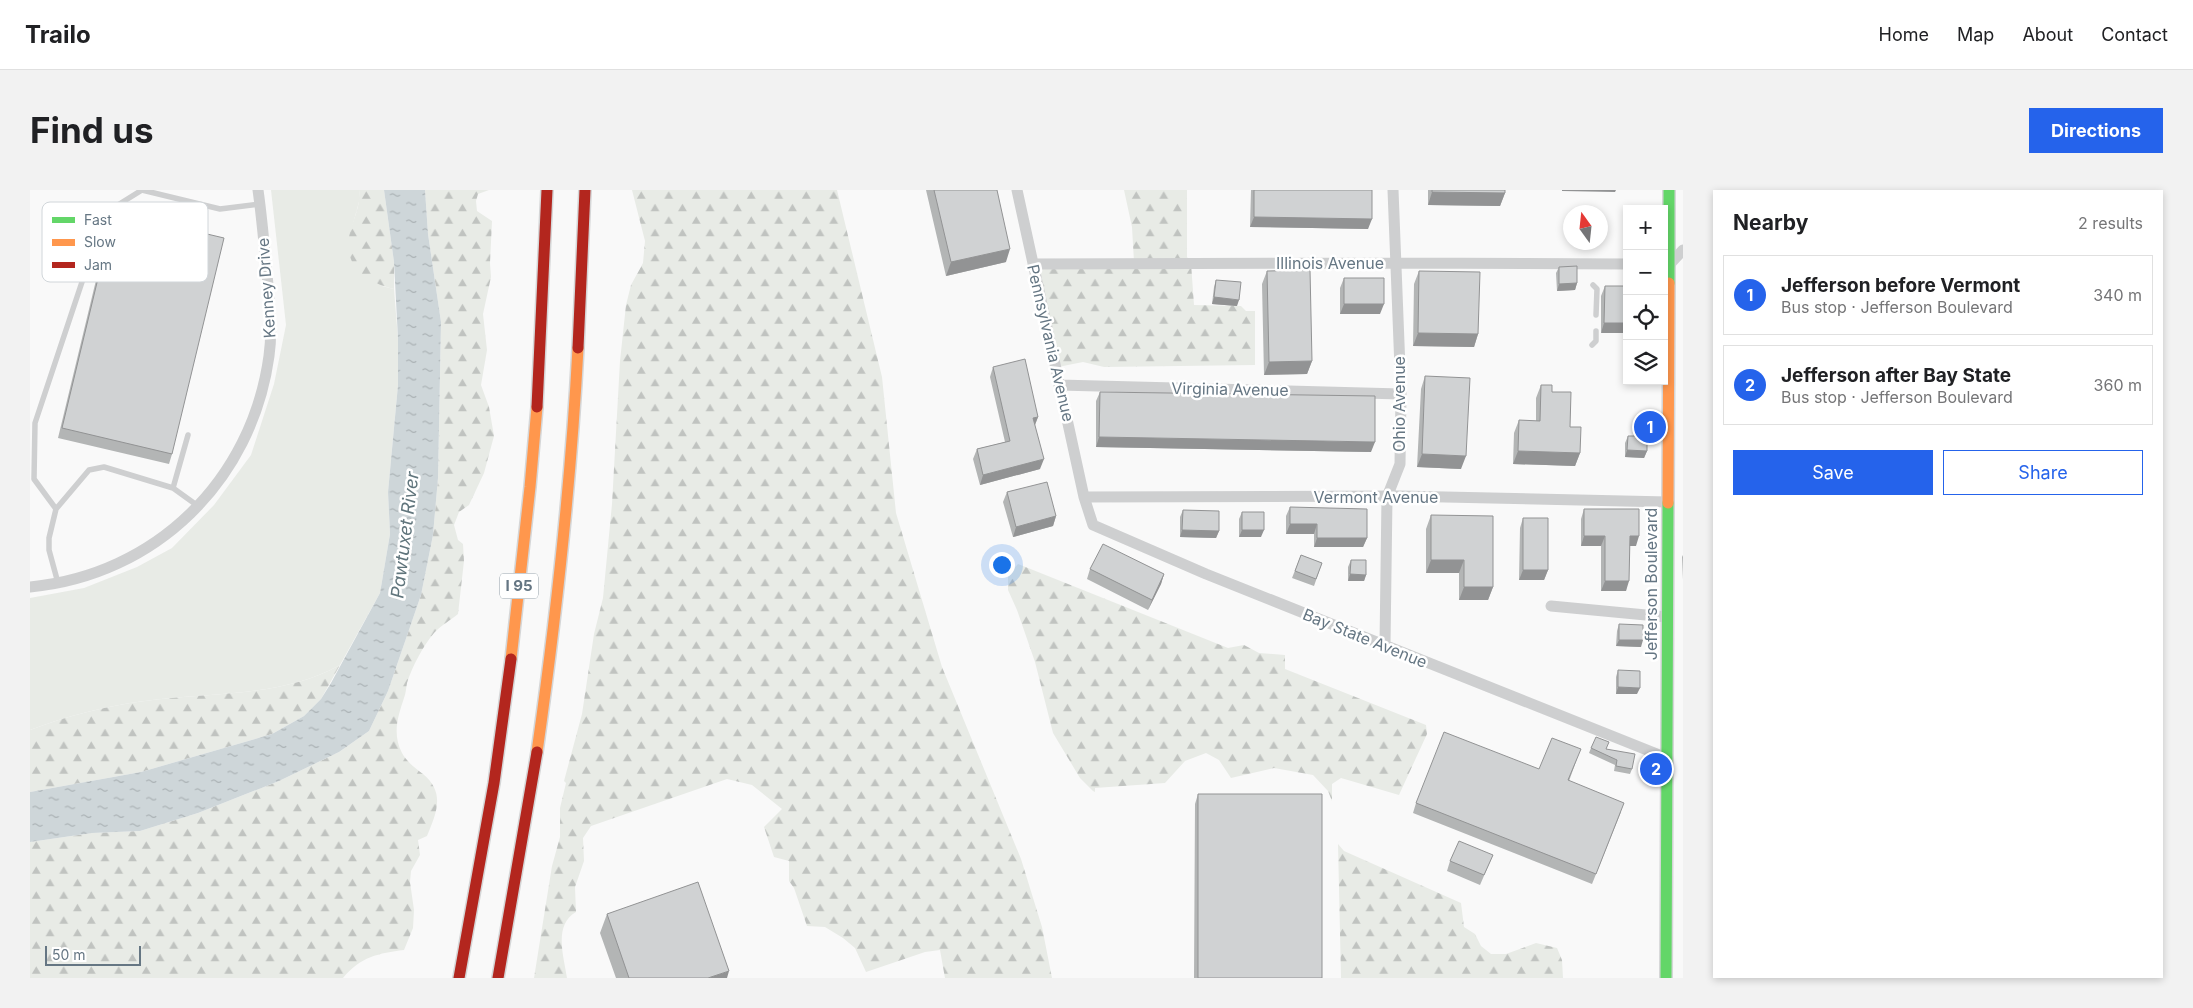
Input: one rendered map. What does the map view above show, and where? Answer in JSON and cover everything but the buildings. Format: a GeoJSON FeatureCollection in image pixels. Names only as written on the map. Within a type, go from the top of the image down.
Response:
{"type":"FeatureCollection","features":[{"type":"Feature","properties":{"kind":"main road","name":"I 95"},"geometry":{"type":"LineString","coordinates":[[459,978],[495,769],[518,592],[536,406],[547,190]]}},
{"type":"Feature","properties":{"kind":"main road","name":"I 95"},"geometry":{"type":"LineString","coordinates":[[498,978],[534,770],[559,583],[576,398],[585,190]]}},
{"type":"Feature","properties":{"kind":"main road","name":"Jefferson Boulevard"},"geometry":{"type":"LineString","coordinates":[[1667,250],[1669,190]]}},
{"type":"Feature","properties":{"kind":"main road","name":"Jefferson Boulevard"},"geometry":{"type":"LineString","coordinates":[[1666,295],[1668,502],[1666,978]]}},
{"type":"Feature","properties":{"kind":"street","name":"Kenney Drive"},"geometry":{"type":"LineString","coordinates":[[30,587],[79,578],[139,553],[165,536],[199,506],[229,468],[244,440],[256,411],[264,384],[272,326],[258,190]]}},
{"type":"Feature","properties":{"kind":"street","name":"Pennsylvania Avenue"},"geometry":{"type":"LineString","coordinates":[[1017,190],[1084,497]]}},
{"type":"Feature","properties":{"kind":"street","name":"Ohio Avenue"},"geometry":{"type":"LineString","coordinates":[[1385,645],[1387,497],[1400,464],[1401,394],[1393,190]]}},
{"type":"Feature","properties":{"kind":"street"},"geometry":{"type":"LineString","coordinates":[[1668,262],[1683,250]]}},
{"type":"Feature","properties":{"kind":"street","name":"Illinois Avenue"},"geometry":{"type":"LineString","coordinates":[[1033,264],[1623,264]]}},
{"type":"Feature","properties":{"kind":"street","name":"Virginia Avenue"},"geometry":{"type":"LineString","coordinates":[[1059,385],[1401,394]]}},
{"type":"Feature","properties":{"kind":"street","name":"Vermont Avenue"},"geometry":{"type":"LineString","coordinates":[[1084,497],[1387,497],[1668,502]]}},
{"type":"Feature","properties":{"kind":"street","name":"Bay State Avenue"},"geometry":{"type":"LineString","coordinates":[[1084,497],[1091,522],[1102,531],[1667,758]]}},
{"type":"Feature","properties":{"kind":"street"},"geometry":{"type":"LineString","coordinates":[[1551,606],[1667,617]]}},
{"type":"Feature","properties":{"kind":"lane"},"geometry":{"type":"LineString","coordinates":[[123,202],[142,190],[194,202]]}},
{"type":"Feature","properties":{"kind":"lane"},"geometry":{"type":"LineString","coordinates":[[208,205],[220,208],[260,204]]}},
{"type":"Feature","properties":{"kind":"lane"},"geometry":{"type":"LineString","coordinates":[[56,509],[34,479],[36,423],[82,282]]}},
{"type":"Feature","properties":{"kind":"lane"},"geometry":{"type":"LineString","coordinates":[[1593,285],[1597,289],[1596,315]]}},
{"type":"Feature","properties":{"kind":"lane"},"geometry":{"type":"LineString","coordinates":[[1592,345],[1596,341],[1596,331]]}},
{"type":"Feature","properties":{"kind":"lane"},"geometry":{"type":"LineString","coordinates":[[173,488],[188,435]]}},
{"type":"Feature","properties":{"kind":"lane"},"geometry":{"type":"LineString","coordinates":[[58,583],[49,550],[49,538],[56,509],[89,470],[104,467],[173,488],[199,506]]}},
{"type":"Feature","properties":{"kind":"green space"},"geometry":{"type":"Polygon","coordinates":[[[271,190],[359,190],[360,198],[350,235],[382,286],[394,289],[398,339],[398,385],[388,492],[390,534],[380,593],[340,665],[317,676],[269,689],[169,698],[115,706],[72,716],[30,730],[30,598],[84,588],[137,567],[172,548],[214,505],[251,455],[274,384],[286,325],[271,190]]]}},
{"type":"Feature","properties":{"kind":"green space"},"geometry":{"type":"Polygon","coordinates":[[[359,190],[384,190],[394,262],[394,289],[365,277],[358,271],[349,254],[348,244],[358,206],[359,190]]]}},
{"type":"Feature","properties":{"kind":"green space"},"geometry":{"type":"Polygon","coordinates":[[[425,190],[489,190],[478,194],[476,201],[477,211],[492,221],[491,277],[483,314],[487,350],[481,385],[489,407],[494,436],[484,473],[469,505],[459,512],[454,525],[458,540],[463,544],[464,561],[458,614],[436,630],[422,650],[409,677],[398,718],[397,739],[402,753],[430,781],[437,796],[436,812],[427,836],[418,840],[420,855],[411,871],[410,882],[414,910],[413,928],[404,950],[370,957],[356,965],[343,978],[30,978],[30,842],[92,833],[140,831],[198,813],[279,781],[339,752],[369,731],[388,691],[421,595],[433,535],[438,478],[441,322],[428,234],[425,190]]]}},
{"type":"Feature","properties":{"kind":"green space"},"geometry":{"type":"Polygon","coordinates":[[[632,190],[837,190],[882,377],[896,513],[942,667],[1021,859],[1042,927],[1052,978],[945,978],[940,950],[925,952],[866,972],[855,948],[843,938],[825,927],[807,926],[794,888],[789,881],[789,861],[774,857],[764,827],[782,809],[752,785],[727,779],[591,826],[583,838],[584,861],[575,887],[576,912],[564,925],[562,933],[562,951],[567,978],[534,978],[552,866],[560,837],[560,808],[566,783],[564,781],[582,714],[594,634],[603,598],[612,504],[620,361],[626,305],[631,285],[643,263],[645,241],[632,190]]]}},
{"type":"Feature","properties":{"kind":"green space"},"geometry":{"type":"Polygon","coordinates":[[[1124,190],[1187,190],[1187,257],[1191,263],[1194,305],[1241,306],[1246,311],[1255,311],[1255,365],[1104,367],[1083,362],[1058,367],[1037,264],[1134,262],[1132,227],[1124,190]]]}},
{"type":"Feature","properties":{"kind":"green space"},"geometry":{"type":"Polygon","coordinates":[[[1018,564],[1228,648],[1244,645],[1259,653],[1285,655],[1285,669],[1426,725],[1427,734],[1399,795],[1341,778],[1332,784],[1332,801],[1328,791],[1313,775],[1274,768],[1231,778],[1219,760],[1206,753],[1185,761],[1165,783],[1095,788],[1095,792],[1093,791],[1080,778],[1053,733],[1035,662],[1008,590],[1008,575],[1018,564]]]}},
{"type":"Feature","properties":{"kind":"green space"},"geometry":{"type":"Polygon","coordinates":[[[340,665],[321,699],[304,716],[272,734],[141,772],[30,792],[30,730],[86,712],[130,703],[269,689],[317,676],[340,665]]]}},
{"type":"Feature","properties":{"kind":"green space"},"geometry":{"type":"Polygon","coordinates":[[[1338,844],[1344,851],[1461,903],[1464,927],[1475,934],[1481,946],[1491,954],[1506,954],[1536,943],[1557,948],[1562,960],[1563,978],[1341,978],[1338,844]]]}},
{"type":"Feature","properties":{"kind":"water","name":"Pawtuxet River"},"geometry":{"type":"Polygon","coordinates":[[[384,190],[425,190],[428,234],[441,322],[438,478],[433,535],[421,595],[388,691],[369,731],[339,752],[279,781],[198,813],[140,831],[92,833],[30,842],[30,792],[141,772],[272,734],[304,716],[321,699],[331,683],[380,593],[390,534],[388,492],[398,385],[394,262],[384,190]]]}},
{"type":"Feature","properties":{"kind":"traffic: fast"},"geometry":{"type":"LineString","coordinates":[[1669,190],[1669,283]]}},
{"type":"Feature","properties":{"kind":"traffic: fast"},"geometry":{"type":"LineString","coordinates":[[1666,978],[1668,503]]}},
{"type":"Feature","properties":{"kind":"traffic: slow"},"geometry":{"type":"LineString","coordinates":[[1668,503],[1669,283]]}},
{"type":"Feature","properties":{"kind":"traffic: slow"},"geometry":{"type":"LineString","coordinates":[[537,752],[562,550],[578,348]]}},
{"type":"Feature","properties":{"kind":"traffic: slow"},"geometry":{"type":"LineString","coordinates":[[511,659],[537,407]]}},
{"type":"Feature","properties":{"kind":"traffic: jam"},"geometry":{"type":"LineString","coordinates":[[537,407],[547,190]]}},
{"type":"Feature","properties":{"kind":"traffic: jam"},"geometry":{"type":"LineString","coordinates":[[578,348],[585,190]]}},
{"type":"Feature","properties":{"kind":"traffic: jam"},"geometry":{"type":"LineString","coordinates":[[459,978],[494,783],[511,659]]}},
{"type":"Feature","properties":{"kind":"traffic: jam"},"geometry":{"type":"LineString","coordinates":[[498,978],[537,752]]}},
{"type":"Feature","properties":{"kind":"place","name":"Jefferson before Vermont"},"geometry":{"type":"Point","coordinates":[1650,427]}},
{"type":"Feature","properties":{"kind":"place","name":"Jefferson after Bay State"},"geometry":{"type":"Point","coordinates":[1656,769]}}]}
